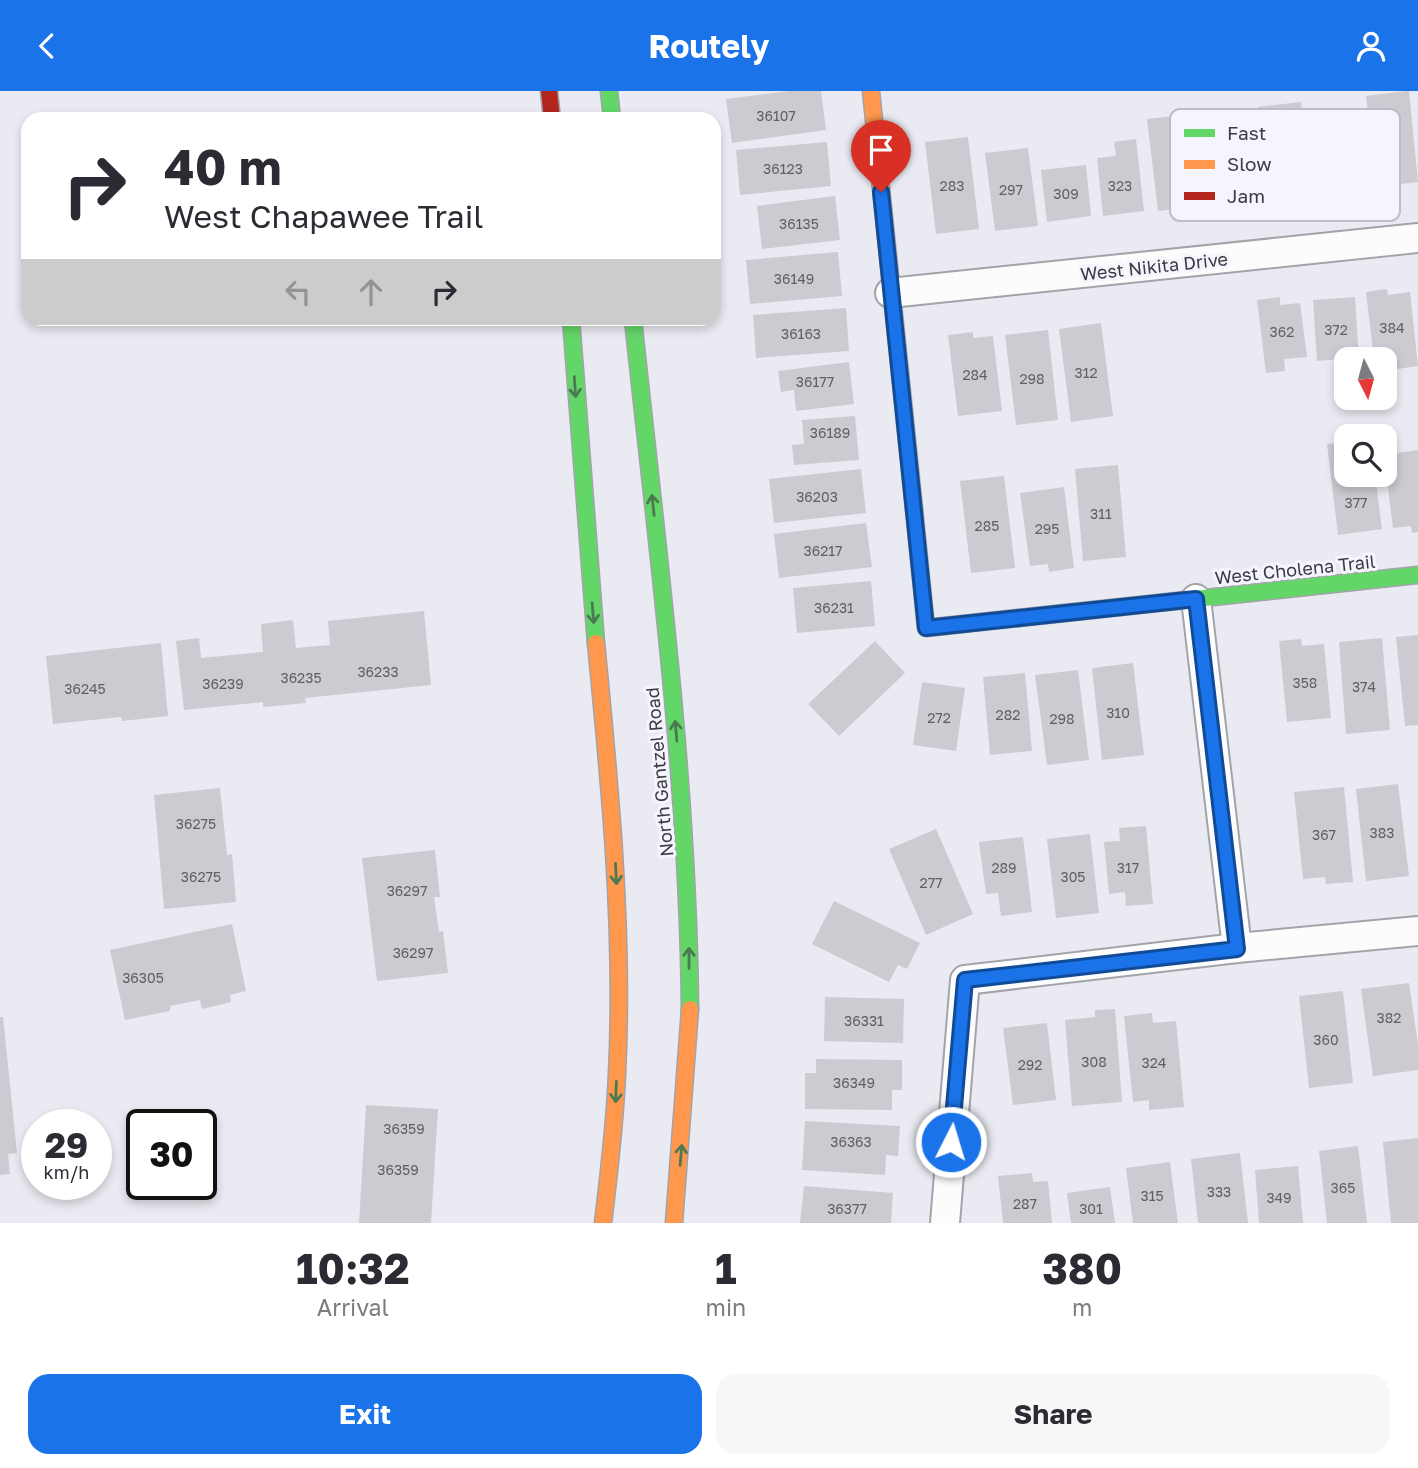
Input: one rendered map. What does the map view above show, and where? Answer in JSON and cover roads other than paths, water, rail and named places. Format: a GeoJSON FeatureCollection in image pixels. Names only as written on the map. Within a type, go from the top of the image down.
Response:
{"type":"FeatureCollection","features":[{"type":"Feature","properties":{"kind":"main road"},"geometry":{"type":"LineString","coordinates":[[549,91],[551,112]]}},
{"type":"Feature","properties":{"kind":"main road"},"geometry":{"type":"LineString","coordinates":[[609,91],[611,112]]}},
{"type":"Feature","properties":{"kind":"main road"},"geometry":{"type":"LineString","coordinates":[[871,91],[890,293]]}},
{"type":"Feature","properties":{"kind":"main road","name":"West Cholena Trail"},"geometry":{"type":"LineString","coordinates":[[890,293],[926,628],[1418,575]]}},
{"type":"Feature","properties":{"kind":"main road"},"geometry":{"type":"LineString","coordinates":[[570,326],[583,504],[610,775],[620,968],[616,1100],[603,1223]]}},
{"type":"Feature","properties":{"kind":"main road","name":"North Gantzel Road"},"geometry":{"type":"LineString","coordinates":[[634,326],[676,729],[689,923],[690,1027],[674,1223]]}},
{"type":"Feature","properties":{"kind":"street","name":"West Nikita Drive"},"geometry":{"type":"LineString","coordinates":[[890,293],[1418,238]]}},
{"type":"Feature","properties":{"kind":"street"},"geometry":{"type":"LineString","coordinates":[[1196,599],[1237,949]]}},
{"type":"Feature","properties":{"kind":"street"},"geometry":{"type":"LineString","coordinates":[[945,1223],[965,980],[1418,931]]}}]}
